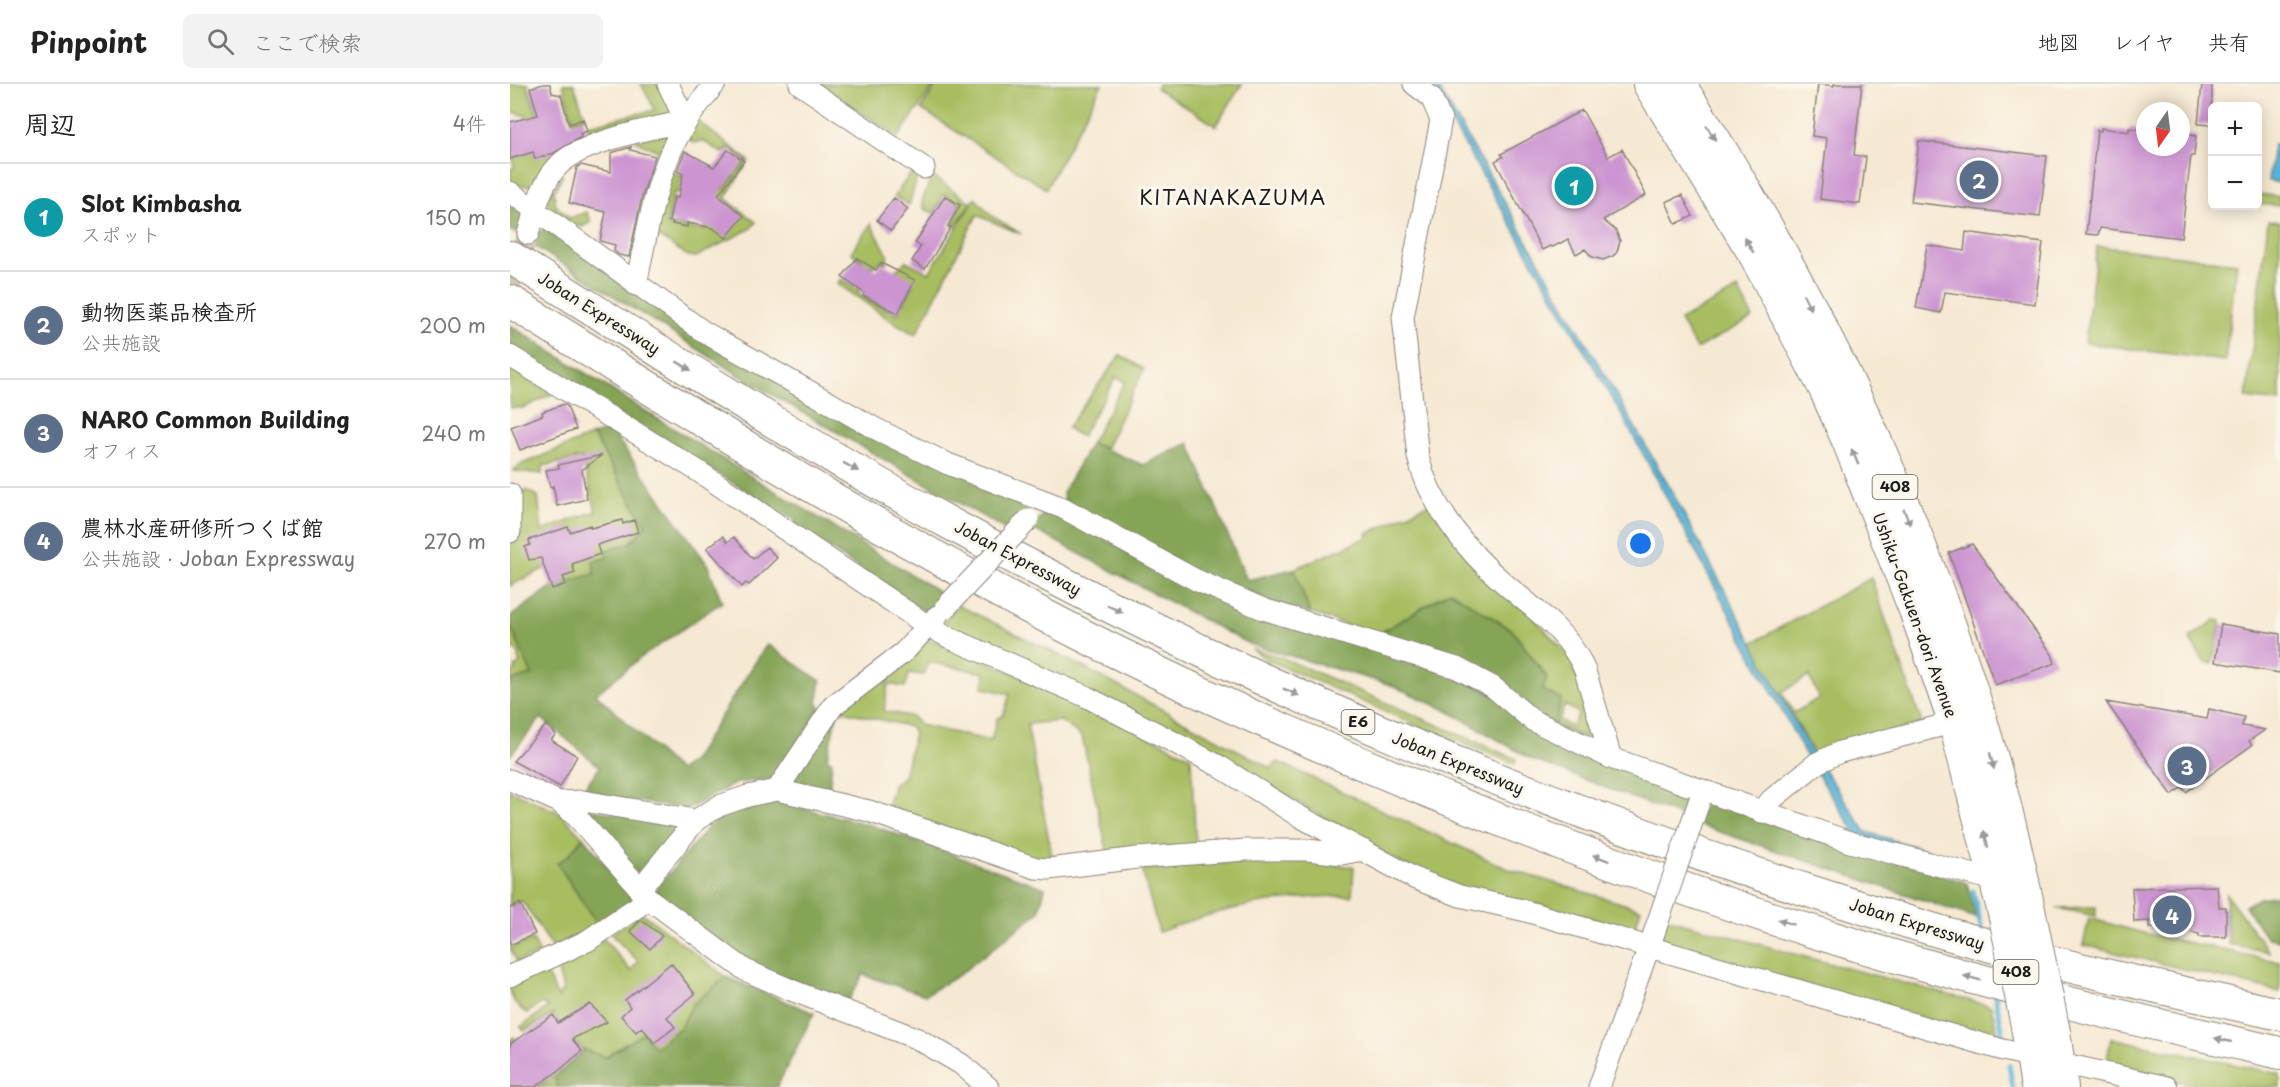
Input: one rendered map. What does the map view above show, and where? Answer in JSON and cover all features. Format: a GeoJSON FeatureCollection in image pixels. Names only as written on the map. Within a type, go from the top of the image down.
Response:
{"type":"FeatureCollection","features":[{"type":"Feature","properties":{"kind":"highway","name":"Ushiku-Gakuen-dori Avenue"},"geometry":{"type":"LineString","coordinates":[[1649,84],[1755,255],[1825,389],[1872,498],[1915,610],[1968,723],[2023,882],[2018,920]]}},
{"type":"Feature","properties":{"kind":"highway","name":"Ushiku-Gakuen-dori Avenue"},"geometry":{"type":"LineString","coordinates":[[1679,84],[1753,203],[1846,378],[1913,531],[1940,603],[1968,723],[1997,881],[2018,920],[2040,1029],[2051,1069],[2037,1087]]}},
{"type":"Feature","properties":{"kind":"highway","name":"Joban Expressway"},"geometry":{"type":"LineString","coordinates":[[519,245],[828,454],[950,523],[1074,589],[1229,664],[1425,751],[1597,818],[1862,908],[1988,945],[2175,992],[2280,1014]]}},
{"type":"Feature","properties":{"kind":"highway","name":"E6"},"geometry":{"type":"LineString","coordinates":[[510,301],[696,418],[941,560],[1062,624],[1218,700],[1412,785],[1587,853],[1716,899],[1855,944],[1998,985],[2164,1027],[2280,1053]]}},
{"type":"Feature","properties":{"kind":"street"},"geometry":{"type":"LineString","coordinates":[[668,84],[686,122]]}},
{"type":"Feature","properties":{"kind":"street"},"geometry":{"type":"LineString","coordinates":[[636,285],[652,206],[664,170],[686,122],[715,84]]}},
{"type":"Feature","properties":{"kind":"street"},"geometry":{"type":"LineString","coordinates":[[800,84],[924,168]]}},
{"type":"Feature","properties":{"kind":"street"},"geometry":{"type":"LineString","coordinates":[[1414,84],[1431,98],[1441,120],[1403,317],[1421,471],[1455,529],[1483,564],[1555,627],[1580,658],[1611,758]]}},
{"type":"Feature","properties":{"kind":"street"},"geometry":{"type":"LineString","coordinates":[[519,245],[548,180],[561,163],[574,154],[646,130],[686,122]]}},
{"type":"Feature","properties":{"kind":"street"},"geometry":{"type":"LineString","coordinates":[[510,192],[704,332],[876,429],[948,464],[1048,501],[1196,580],[1253,605],[1457,668],[1493,687],[1532,720],[1611,758],[1701,795],[1761,812],[1850,842],[1997,881]]}},
{"type":"Feature","properties":{"kind":"street"},"geometry":{"type":"LineString","coordinates":[[510,356],[695,469],[928,626],[952,639],[1085,696],[1219,766],[1297,814],[1416,879],[1460,896],[1651,941],[2051,1069],[2167,1087]]}},
{"type":"Feature","properties":{"kind":"street"},"geometry":{"type":"LineString","coordinates":[[510,494],[510,532]]}},
{"type":"Feature","properties":{"kind":"street"},"geometry":{"type":"LineString","coordinates":[[777,790],[833,706],[904,652],[1048,501]]}},
{"type":"Feature","properties":{"kind":"street"},"geometry":{"type":"LineString","coordinates":[[1761,812],[1771,800],[1816,763],[1840,752],[1968,723]]}},
{"type":"Feature","properties":{"kind":"street"},"geometry":{"type":"LineString","coordinates":[[510,780],[559,802],[578,817],[644,895],[746,970],[791,990],[918,1039],[961,1064],[988,1087]]}},
{"type":"Feature","properties":{"kind":"street"},"geometry":{"type":"LineString","coordinates":[[510,975],[586,941],[644,895],[696,820],[719,806],[748,795],[777,790],[806,795],[869,812],[1018,864],[1042,869],[1235,850],[1308,850],[1342,854],[1363,850]]}},
{"type":"Feature","properties":{"kind":"street"},"geometry":{"type":"LineString","coordinates":[[1599,1087],[1701,795]]}},
{"type":"Feature","properties":{"kind":"street"},"geometry":{"type":"LineString","coordinates":[[559,802],[583,801],[696,820]]}},
{"type":"Feature","properties":{"kind":"green space"},"geometry":{"type":"Polygon","coordinates":[[[510,84],[529,84],[527,85],[553,159],[542,178],[532,186],[510,185],[510,169],[514,168],[513,158],[534,151],[526,116],[510,111],[510,84]]]}},
{"type":"Feature","properties":{"kind":"green space"},"geometry":{"type":"Polygon","coordinates":[[[563,84],[574,84],[585,117],[572,121],[563,84]]]}},
{"type":"Feature","properties":{"kind":"green space"},"geometry":{"type":"Polygon","coordinates":[[[641,84],[661,84],[673,109],[667,115],[591,140],[588,125],[655,110],[641,84]]]}},
{"type":"Feature","properties":{"kind":"green space"},"geometry":{"type":"Polygon","coordinates":[[[818,84],[935,84],[898,137],[818,84]]]}},
{"type":"Feature","properties":{"kind":"green space"},"geometry":{"type":"Polygon","coordinates":[[[937,84],[1102,84],[1046,189],[921,109],[937,84]]]}},
{"type":"Feature","properties":{"kind":"green space"},"geometry":{"type":"Polygon","coordinates":[[[1158,84],[1242,84],[1216,126],[1156,88],[1158,84]]]}},
{"type":"Feature","properties":{"kind":"green space"},"geometry":{"type":"Polygon","coordinates":[[[695,119],[749,161],[725,198],[756,222],[750,229],[696,257],[688,256],[652,232],[670,171],[690,180],[680,191],[674,193],[667,225],[704,230],[712,179],[724,189],[746,161],[730,148],[722,153],[703,141],[694,143],[685,136],[695,119]]]}},
{"type":"Feature","properties":{"kind":"green space"},"geometry":{"type":"Polygon","coordinates":[[[670,132],[658,168],[658,151],[635,141],[670,132]]]}},
{"type":"Feature","properties":{"kind":"green space"},"geometry":{"type":"Polygon","coordinates":[[[915,168],[919,172],[909,205],[894,196],[915,168]]]}},
{"type":"Feature","properties":{"kind":"green space"},"geometry":{"type":"Polygon","coordinates":[[[563,175],[554,191],[556,206],[570,218],[587,212],[591,222],[582,227],[579,225],[576,228],[550,208],[547,199],[563,175]]]}},
{"type":"Feature","properties":{"kind":"green space"},"geometry":{"type":"Polygon","coordinates":[[[931,177],[971,203],[955,226],[952,225],[961,204],[944,194],[934,213],[924,209],[922,202],[931,177]]]}},
{"type":"Feature","properties":{"kind":"green space"},"geometry":{"type":"Polygon","coordinates":[[[2262,195],[2280,197],[2280,206],[2262,204],[2262,195]]]}},
{"type":"Feature","properties":{"kind":"green space"},"geometry":{"type":"Polygon","coordinates":[[[975,198],[992,216],[1021,234],[977,215],[916,335],[838,284],[840,279],[853,286],[861,276],[862,261],[851,252],[871,224],[888,255],[886,263],[880,261],[875,266],[871,266],[858,291],[861,296],[898,314],[913,285],[893,273],[906,261],[929,273],[975,198]]]}},
{"type":"Feature","properties":{"kind":"green space"},"geometry":{"type":"Polygon","coordinates":[[[510,201],[525,211],[519,235],[510,230],[510,201]]]}},
{"type":"Feature","properties":{"kind":"green space"},"geometry":{"type":"Polygon","coordinates":[[[2268,221],[2280,222],[2280,402],[2246,398],[2268,221]]]}},
{"type":"Feature","properties":{"kind":"green space"},"geometry":{"type":"Polygon","coordinates":[[[547,228],[701,338],[1031,502],[1031,508],[1008,531],[750,382],[531,244],[537,233],[547,228]]]}},
{"type":"Feature","properties":{"kind":"green space"},"geometry":{"type":"Polygon","coordinates":[[[2097,246],[2237,263],[2225,361],[2085,343],[2097,246]]]}},
{"type":"Feature","properties":{"kind":"green space"},"geometry":{"type":"Polygon","coordinates":[[[1738,289],[1753,318],[1696,349],[1680,320],[1738,289]]]}},
{"type":"Feature","properties":{"kind":"green space"},"geometry":{"type":"Polygon","coordinates":[[[510,325],[640,408],[946,596],[930,615],[795,526],[796,521],[510,349],[510,325]]]}},
{"type":"Feature","properties":{"kind":"green space"},"geometry":{"type":"Polygon","coordinates":[[[1120,355],[1144,369],[1105,449],[1091,443],[1125,382],[1116,377],[1081,437],[1067,428],[1120,355]]]}},
{"type":"Feature","properties":{"kind":"green space"},"geometry":{"type":"Polygon","coordinates":[[[510,369],[552,394],[524,408],[510,408],[510,369]]]}},
{"type":"Feature","properties":{"kind":"green space"},"geometry":{"type":"Polygon","coordinates":[[[613,429],[618,430],[616,437],[708,565],[722,602],[639,659],[596,694],[679,771],[693,760],[767,644],[821,681],[817,703],[821,708],[772,779],[736,783],[688,809],[580,793],[600,767],[541,718],[510,756],[510,681],[532,675],[510,625],[510,617],[553,586],[595,574],[593,561],[607,558],[606,550],[630,543],[646,526],[593,435],[613,429]]]}},
{"type":"Feature","properties":{"kind":"green space"},"geometry":{"type":"Polygon","coordinates":[[[593,435],[646,526],[630,543],[606,550],[607,558],[595,574],[557,585],[549,566],[510,586],[510,547],[516,536],[518,523],[516,496],[526,490],[538,496],[542,531],[596,511],[582,458],[543,466],[542,474],[513,471],[520,465],[593,435]]]}},
{"type":"Feature","properties":{"kind":"green space"},"geometry":{"type":"Polygon","coordinates":[[[1091,443],[1143,465],[1189,443],[1247,580],[1294,569],[1310,613],[1252,597],[1202,577],[1064,500],[1063,492],[1091,443]]]}},
{"type":"Feature","properties":{"kind":"green space"},"geometry":{"type":"Polygon","coordinates":[[[1430,503],[1574,662],[1600,745],[1555,724],[1542,690],[1547,677],[1512,630],[1450,591],[1377,635],[1310,613],[1294,569],[1368,537],[1367,534],[1430,503]],[[1565,705],[1559,720],[1572,727],[1579,713],[1565,705]]]}},
{"type":"Feature","properties":{"kind":"green space"},"geometry":{"type":"Polygon","coordinates":[[[1047,510],[1200,588],[1443,670],[1693,794],[1688,819],[1533,760],[1448,711],[1391,685],[1249,644],[1031,528],[1047,510]]]}},
{"type":"Feature","properties":{"kind":"green space"},"geometry":{"type":"Polygon","coordinates":[[[1871,578],[1922,723],[1815,755],[1752,643],[1871,578]],[[1809,676],[1782,692],[1794,713],[1819,698],[1809,676]]]}},
{"type":"Feature","properties":{"kind":"green space"},"geometry":{"type":"Polygon","coordinates":[[[1450,591],[1512,630],[1547,678],[1542,690],[1561,699],[1555,724],[1377,635],[1450,591]]]}},
{"type":"Feature","properties":{"kind":"green space"},"geometry":{"type":"Polygon","coordinates":[[[958,605],[1081,666],[1271,768],[1278,762],[1508,869],[1641,909],[1634,930],[1541,905],[1465,890],[1415,871],[1267,784],[943,626],[944,621],[958,605]]]}},
{"type":"Feature","properties":{"kind":"green space"},"geometry":{"type":"Polygon","coordinates":[[[2215,620],[2221,621],[2212,664],[2205,663],[2190,640],[2215,620]]]}},
{"type":"Feature","properties":{"kind":"green space"},"geometry":{"type":"Polygon","coordinates":[[[510,625],[533,676],[510,681],[510,674],[520,663],[519,654],[510,645],[510,625]]]}},
{"type":"Feature","properties":{"kind":"green space"},"geometry":{"type":"Polygon","coordinates":[[[923,640],[949,645],[1087,705],[1191,757],[1196,846],[1168,847],[1089,858],[1034,860],[994,848],[887,807],[894,783],[904,777],[914,733],[911,727],[838,710],[907,657],[923,640]],[[928,662],[924,675],[909,673],[905,687],[888,684],[884,711],[913,717],[920,725],[991,741],[997,718],[1003,716],[1010,694],[983,688],[985,673],[928,662]],[[1061,721],[1027,724],[1052,856],[1108,855],[1082,737],[1061,721]]]}},
{"type":"Feature","properties":{"kind":"green space"},"geometry":{"type":"Polygon","coordinates":[[[1252,649],[1285,659],[1516,759],[1515,764],[1414,724],[1266,659],[1252,649]]]}},
{"type":"Feature","properties":{"kind":"green space"},"geometry":{"type":"Polygon","coordinates":[[[838,710],[827,758],[832,762],[829,792],[788,783],[838,710]]]}},
{"type":"Feature","properties":{"kind":"green space"},"geometry":{"type":"Polygon","coordinates":[[[510,790],[560,813],[583,837],[568,856],[597,924],[553,948],[522,901],[510,906],[510,790]]]}},
{"type":"Feature","properties":{"kind":"green space"},"geometry":{"type":"Polygon","coordinates":[[[1706,801],[1967,883],[1976,918],[1696,824],[1706,801]]]}},
{"type":"Feature","properties":{"kind":"green space"},"geometry":{"type":"Polygon","coordinates":[[[777,802],[871,825],[1045,888],[1039,912],[959,975],[925,995],[863,975],[848,1001],[766,971],[734,952],[665,902],[655,890],[711,824],[729,814],[777,802]]]}},
{"type":"Feature","properties":{"kind":"green space"},"geometry":{"type":"Polygon","coordinates":[[[580,808],[680,824],[640,877],[580,808]]]}},
{"type":"Feature","properties":{"kind":"green space"},"geometry":{"type":"Polygon","coordinates":[[[583,837],[634,899],[597,924],[557,863],[568,856],[583,837]]]}},
{"type":"Feature","properties":{"kind":"green space"},"geometry":{"type":"Polygon","coordinates":[[[1308,861],[1354,867],[1352,896],[1302,898],[1254,905],[1206,916],[1159,932],[1142,870],[1198,864],[1308,861]]]}},
{"type":"Feature","properties":{"kind":"green space"},"geometry":{"type":"Polygon","coordinates":[[[2226,894],[2269,952],[2228,944],[2226,894]]]}},
{"type":"Feature","properties":{"kind":"green space"},"geometry":{"type":"Polygon","coordinates":[[[2280,895],[2280,940],[2267,938],[2245,906],[2259,898],[2280,895]]]}},
{"type":"Feature","properties":{"kind":"green space"},"geometry":{"type":"Polygon","coordinates":[[[2096,907],[2096,916],[2057,908],[2096,907]]]}},
{"type":"Feature","properties":{"kind":"green space"},"geometry":{"type":"Polygon","coordinates":[[[642,913],[726,977],[693,1004],[680,1028],[655,1048],[625,1043],[606,1057],[584,1050],[570,1037],[550,1062],[561,1072],[555,1077],[557,1087],[510,1087],[510,1040],[514,1037],[526,1053],[519,1061],[538,1086],[552,1078],[539,1058],[568,1036],[553,1014],[524,1031],[521,1027],[548,1007],[542,1003],[527,1013],[514,1001],[510,985],[544,969],[558,997],[563,990],[556,963],[604,939],[631,971],[638,961],[611,934],[642,913]]]}},
{"type":"Feature","properties":{"kind":"green space"},"geometry":{"type":"Polygon","coordinates":[[[1666,918],[1991,1006],[1999,1039],[1665,945],[1659,939],[1666,918]]]}},
{"type":"Feature","properties":{"kind":"green space"},"geometry":{"type":"Polygon","coordinates":[[[2089,918],[2139,932],[2280,962],[2280,992],[2083,945],[2089,918]]]}},
{"type":"Feature","properties":{"kind":"green space"},"geometry":{"type":"Polygon","coordinates":[[[533,940],[540,953],[517,962],[510,948],[533,940]]]}},
{"type":"Feature","properties":{"kind":"green space"},"geometry":{"type":"Polygon","coordinates":[[[726,977],[814,1013],[777,1087],[557,1087],[555,1077],[584,1050],[606,1057],[643,1033],[655,1048],[680,1028],[693,1004],[726,977]]]}},
{"type":"Feature","properties":{"kind":"green space"},"geometry":{"type":"Polygon","coordinates":[[[2111,1038],[2280,1074],[2280,1087],[2205,1087],[2106,1065],[2111,1038]]]}},
{"type":"Feature","properties":{"kind":"water"},"geometry":{"type":"Polygon","coordinates":[[[1423,84],[1432,84],[1440,90],[1669,486],[1814,758],[1809,761],[1623,417],[1435,94],[1423,84]]]}},
{"type":"Feature","properties":{"kind":"water"},"geometry":{"type":"Polygon","coordinates":[[[2273,145],[2280,146],[2280,183],[2268,181],[2273,145]]]}},
{"type":"Feature","properties":{"kind":"water"},"geometry":{"type":"Polygon","coordinates":[[[1823,768],[1866,832],[1970,863],[1971,869],[1859,838],[1816,772],[1823,768]]]}},
{"type":"Feature","properties":{"kind":"building"},"geometry":{"type":"Polygon","coordinates":[[[550,84],[552,93],[561,95],[569,124],[583,119],[587,131],[554,153],[535,159],[533,152],[510,159],[510,122],[538,115],[530,88],[550,84]]]}},
{"type":"Feature","properties":{"kind":"building"},"geometry":{"type":"Polygon","coordinates":[[[1818,84],[1834,86],[1834,84],[1862,84],[1854,155],[1866,157],[1860,204],[1820,199],[1827,138],[1812,136],[1818,84]]]}},
{"type":"Feature","properties":{"kind":"building"},"geometry":{"type":"Polygon","coordinates":[[[2202,84],[2212,84],[2212,102],[2208,102],[2208,125],[2198,124],[2202,84]]]}},
{"type":"Feature","properties":{"kind":"building"},"geometry":{"type":"Polygon","coordinates":[[[1582,110],[1608,157],[1622,149],[1646,195],[1603,220],[1616,231],[1620,241],[1617,252],[1603,260],[1592,257],[1585,249],[1576,254],[1568,239],[1542,250],[1495,161],[1503,157],[1501,154],[1582,110]]]}},
{"type":"Feature","properties":{"kind":"building"},"geometry":{"type":"Polygon","coordinates":[[[2101,128],[2129,132],[2129,128],[2136,129],[2136,156],[2190,156],[2190,135],[2196,136],[2194,156],[2191,156],[2181,238],[2100,228],[2098,235],[2086,234],[2097,130],[2101,131],[2101,128]]]}},
{"type":"Feature","properties":{"kind":"building"},"geometry":{"type":"Polygon","coordinates":[[[1919,141],[2047,156],[2040,217],[1911,202],[1919,141]]]}},
{"type":"Feature","properties":{"kind":"building"},"geometry":{"type":"Polygon","coordinates":[[[631,147],[630,150],[655,156],[642,197],[629,257],[619,255],[614,251],[615,245],[600,241],[606,212],[569,203],[577,167],[581,165],[611,172],[611,153],[631,147]]]}},
{"type":"Feature","properties":{"kind":"building"},"geometry":{"type":"Polygon","coordinates":[[[728,150],[744,161],[718,195],[744,216],[726,238],[713,228],[687,223],[687,227],[672,224],[673,222],[669,221],[674,197],[678,198],[683,174],[677,171],[685,151],[714,167],[728,150]]]}},
{"type":"Feature","properties":{"kind":"building"},"geometry":{"type":"Polygon","coordinates":[[[1682,195],[1693,216],[1676,224],[1666,202],[1682,195]]]}},
{"type":"Feature","properties":{"kind":"building"},"geometry":{"type":"Polygon","coordinates":[[[945,196],[960,205],[948,226],[951,227],[925,269],[912,261],[921,246],[915,243],[945,196]]]}},
{"type":"Feature","properties":{"kind":"building"},"geometry":{"type":"Polygon","coordinates":[[[894,198],[908,209],[891,231],[877,220],[894,198]]]}},
{"type":"Feature","properties":{"kind":"building"},"geometry":{"type":"Polygon","coordinates":[[[1966,232],[2043,243],[2035,304],[1945,292],[1941,313],[1916,308],[1927,245],[1964,251],[1966,232]]]}},
{"type":"Feature","properties":{"kind":"building"},"geometry":{"type":"Polygon","coordinates":[[[857,258],[876,270],[881,263],[915,280],[898,313],[863,296],[864,293],[842,277],[857,258]]]}},
{"type":"Feature","properties":{"kind":"building"},"geometry":{"type":"Polygon","coordinates":[[[564,404],[567,406],[576,429],[520,450],[511,427],[564,404]]]}},
{"type":"Feature","properties":{"kind":"building"},"geometry":{"type":"Polygon","coordinates":[[[602,455],[582,470],[587,499],[557,506],[553,486],[550,487],[546,470],[602,455]]]}},
{"type":"Feature","properties":{"kind":"building"},"geometry":{"type":"Polygon","coordinates":[[[622,520],[623,524],[634,520],[638,532],[597,545],[600,554],[572,564],[575,573],[563,577],[566,584],[552,589],[541,558],[529,560],[525,547],[530,545],[529,540],[568,527],[570,532],[590,525],[591,528],[622,520]]]}},
{"type":"Feature","properties":{"kind":"building"},"geometry":{"type":"Polygon","coordinates":[[[723,536],[728,542],[734,537],[753,559],[767,547],[777,558],[749,585],[746,583],[742,587],[707,548],[723,536]]]}},
{"type":"Feature","properties":{"kind":"building"},"geometry":{"type":"Polygon","coordinates":[[[1972,544],[2052,654],[2055,663],[1995,685],[1949,553],[1972,544]]]}},
{"type":"Feature","properties":{"kind":"building"},"geometry":{"type":"Polygon","coordinates":[[[2221,624],[2280,634],[2280,673],[2215,662],[2221,624]]]}},
{"type":"Feature","properties":{"kind":"building"},"geometry":{"type":"Polygon","coordinates":[[[2106,702],[2207,719],[2209,709],[2244,717],[2242,726],[2265,730],[2249,741],[2252,745],[2186,792],[2182,787],[2172,795],[2106,702]]]}},
{"type":"Feature","properties":{"kind":"building"},"geometry":{"type":"Polygon","coordinates":[[[546,725],[556,734],[551,740],[577,756],[560,787],[513,761],[546,725]]]}},
{"type":"Feature","properties":{"kind":"building"},"geometry":{"type":"Polygon","coordinates":[[[2217,886],[2219,907],[2226,907],[2226,937],[2199,937],[2199,934],[2166,927],[2149,928],[2149,921],[2134,922],[2132,888],[2217,886]]]}},
{"type":"Feature","properties":{"kind":"building"},"geometry":{"type":"Polygon","coordinates":[[[520,903],[535,934],[510,945],[510,908],[520,903]]]}},
{"type":"Feature","properties":{"kind":"building"},"geometry":{"type":"Polygon","coordinates":[[[641,920],[662,936],[650,949],[630,931],[641,920]]]}},
{"type":"Feature","properties":{"kind":"building"},"geometry":{"type":"Polygon","coordinates":[[[671,963],[695,994],[667,1017],[675,1027],[654,1043],[642,1027],[636,1032],[621,1016],[630,1007],[625,1000],[671,963]]]}},
{"type":"Feature","properties":{"kind":"building"},"geometry":{"type":"Polygon","coordinates":[[[590,1004],[607,1022],[572,1039],[582,1051],[535,1087],[510,1087],[510,1044],[553,1015],[558,1023],[590,1004]]]}},
{"type":"Feature","properties":{"kind":"waterway"},"geometry":{"type":"LineString","coordinates":[[1973,891],[1982,931]]}},
{"type":"Feature","properties":{"kind":"waterway"},"geometry":{"type":"LineString","coordinates":[[1995,996],[2003,1033]]}},
{"type":"Feature","properties":{"kind":"waterway"},"geometry":{"type":"LineString","coordinates":[[2009,1065],[2013,1087]]}},
{"type":"Feature","properties":{"kind":"tunnel"},"geometry":{"type":"LineString","coordinates":[[510,288],[528,234]]}},
{"type":"Feature","properties":{"kind":"place","name":"動物医薬品検査所"},"geometry":{"type":"Point","coordinates":[1979,180]}},
{"type":"Feature","properties":{"kind":"place","name":"Slot Kimbasha"},"geometry":{"type":"Point","coordinates":[1574,186]}},
{"type":"Feature","properties":{"kind":"place","name":"NARO Common Building"},"geometry":{"type":"Point","coordinates":[2187,766]}},
{"type":"Feature","properties":{"kind":"place","name":"農林水産研修所つくば館"},"geometry":{"type":"Point","coordinates":[2172,915]}},
{"type":"Feature","properties":{"kind":"district","name":"KITANAKAZUMA"},"geometry":{"type":"Point","coordinates":[1233,198]}}]}
